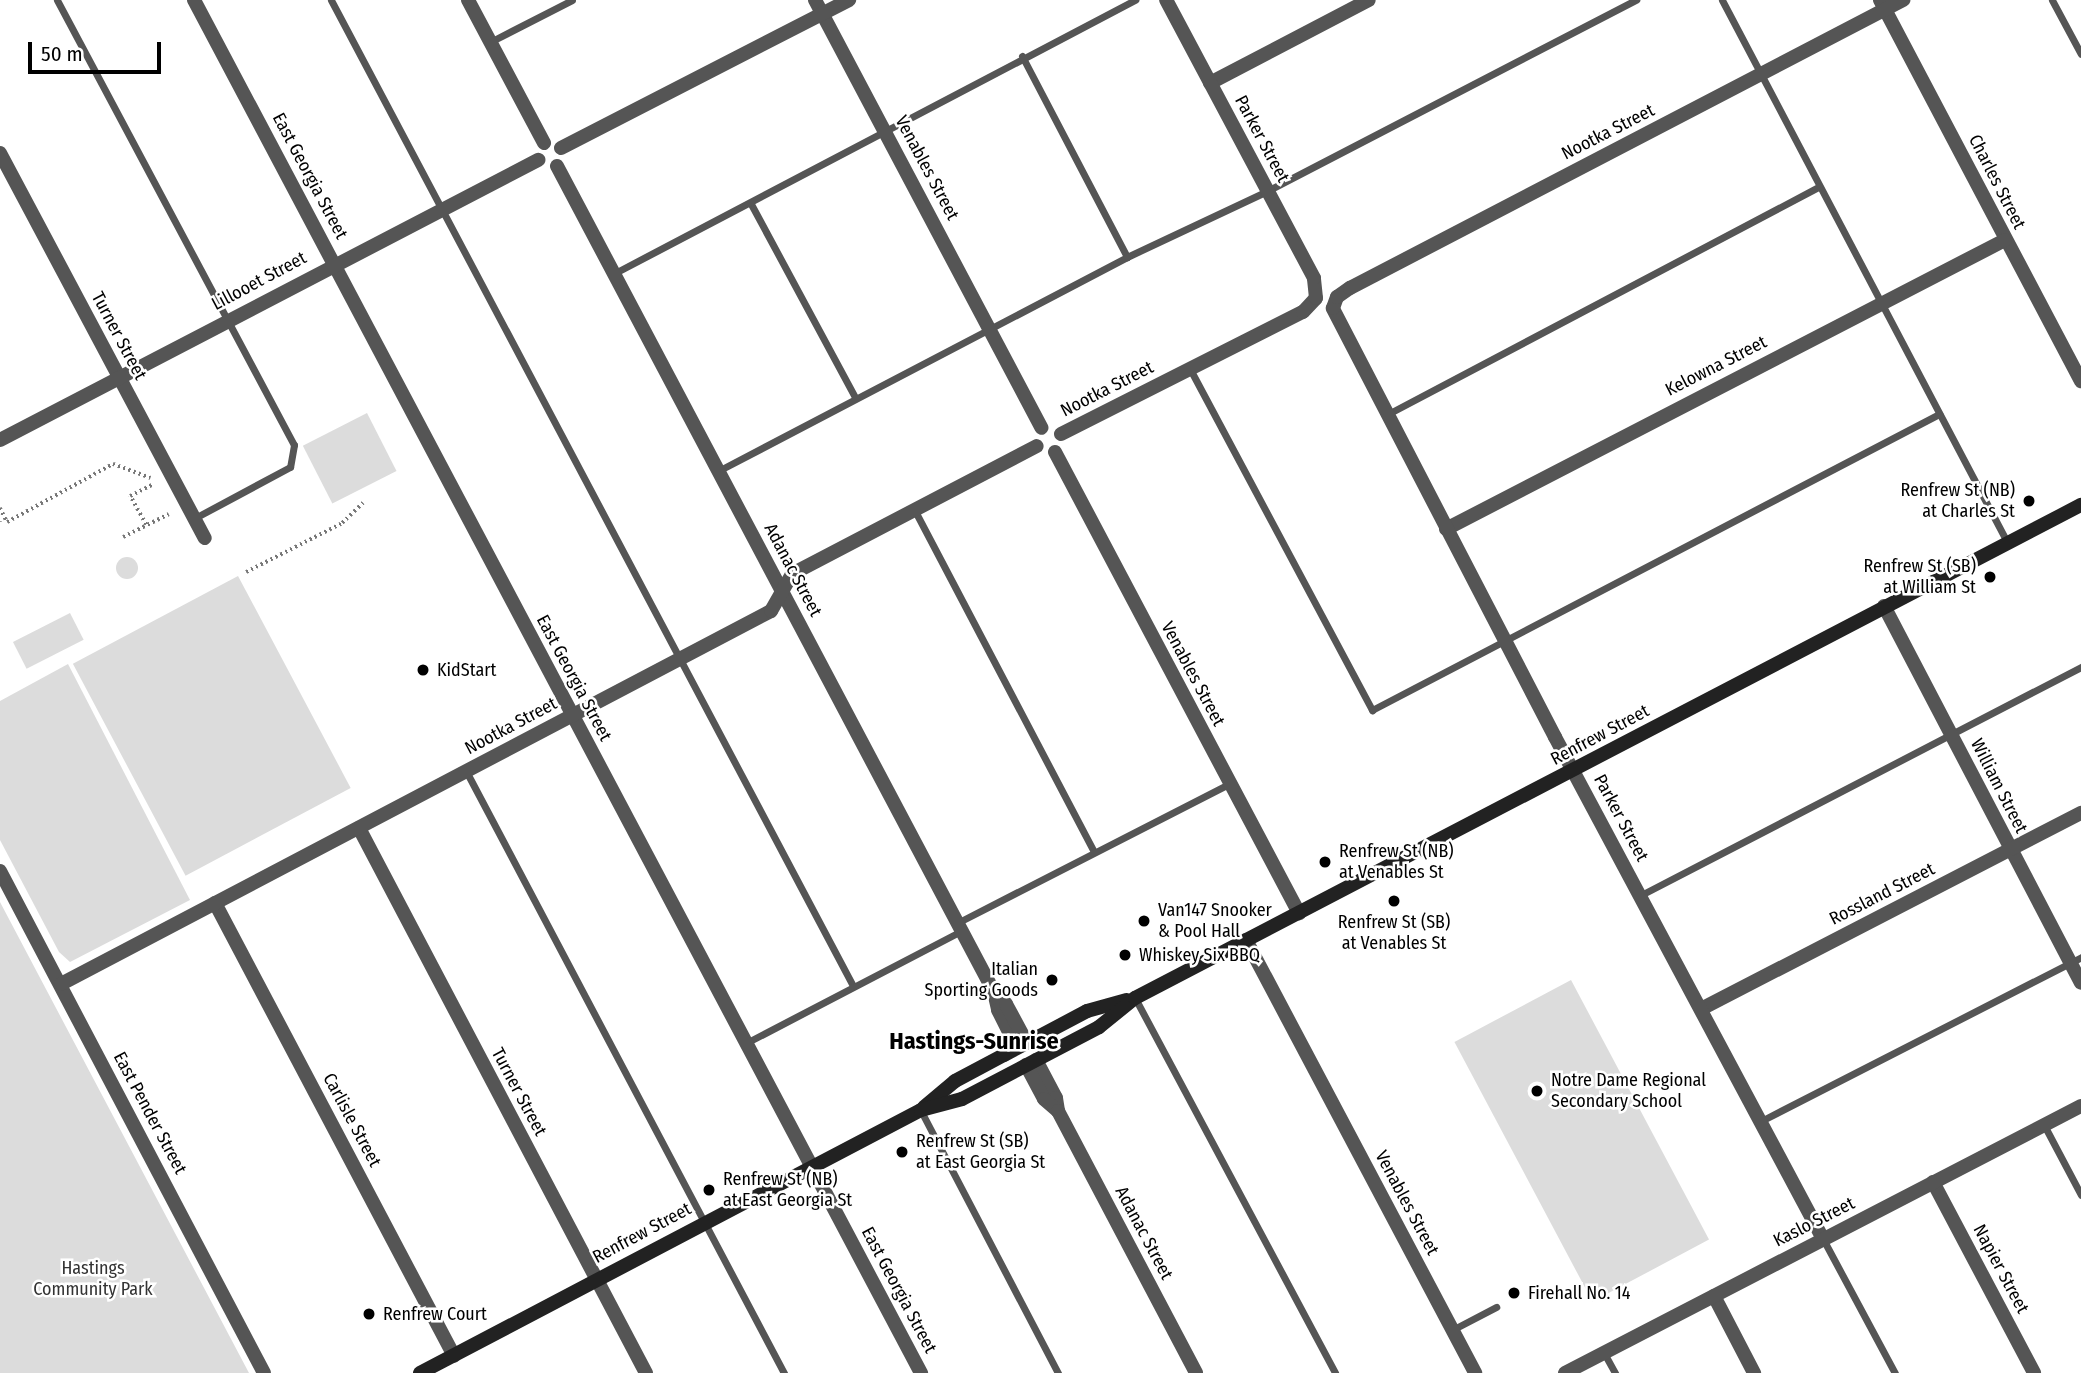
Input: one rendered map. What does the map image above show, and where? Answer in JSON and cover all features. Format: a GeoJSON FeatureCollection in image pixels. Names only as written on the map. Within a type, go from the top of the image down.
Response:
{"type":"FeatureCollection","features":[{"type":"Feature","properties":{"kind":"street","name":"East Georgia Street"},"geometry":{"type":"LineString","coordinates":[[194,0],[921,1373]]}},
{"type":"Feature","properties":{"kind":"street"},"geometry":{"type":"LineString","coordinates":[[468,0],[544,143],[561,148],[849,0]]}},
{"type":"Feature","properties":{"kind":"street","name":"Venables Street"},"geometry":{"type":"LineString","coordinates":[[816,0],[1042,428]]}},
{"type":"Feature","properties":{"kind":"street","name":"Parker Street"},"geometry":{"type":"LineString","coordinates":[[1166,0],[1314,278],[1316,298]]}},
{"type":"Feature","properties":{"kind":"street"},"geometry":{"type":"LineString","coordinates":[[1210,83],[1369,0]]}},
{"type":"Feature","properties":{"kind":"street","name":"Nootka Street"},"geometry":{"type":"LineString","coordinates":[[1334,302],[1350,288],[1761,74],[1883,5],[1903,0]]}},
{"type":"Feature","properties":{"kind":"street","name":"Charles Street"},"geometry":{"type":"LineString","coordinates":[[1883,5],[2081,381]]}},
{"type":"Feature","properties":{"kind":"street"},"geometry":{"type":"LineString","coordinates":[[544,143],[538,148],[538,160],[548,168],[556,166],[562,160],[561,148]]}},
{"type":"Feature","properties":{"kind":"street","name":"Turner Street"},"geometry":{"type":"LineString","coordinates":[[0,153],[205,538]]}},
{"type":"Feature","properties":{"kind":"street","name":"Lillooet Street"},"geometry":{"type":"LineString","coordinates":[[0,440],[334,263],[538,160]]}},
{"type":"Feature","properties":{"kind":"street","name":"Adanac Street"},"geometry":{"type":"LineString","coordinates":[[556,166],[959,927],[994,992],[1006,1004],[1022,1045]]}},
{"type":"Feature","properties":{"kind":"street","name":"Kelowna Street"},"geometry":{"type":"LineString","coordinates":[[1446,529],[2005,240]]}},
{"type":"Feature","properties":{"kind":"street","name":"Nootka Street"},"geometry":{"type":"LineString","coordinates":[[1061,433],[1303,312],[1316,298]]}},
{"type":"Feature","properties":{"kind":"street","name":"Parker Street"},"geometry":{"type":"LineString","coordinates":[[1334,302],[1337,322],[1823,1239]]}},
{"type":"Feature","properties":{"kind":"street"},"geometry":{"type":"LineString","coordinates":[[1042,428],[1055,428],[1061,433],[1061,446],[1055,452],[1043,452],[1037,446],[1042,428]]}},
{"type":"Feature","properties":{"kind":"street","name":"Nootka Street"},"geometry":{"type":"LineString","coordinates":[[61,984],[771,611],[792,574],[1037,446]]}},
{"type":"Feature","properties":{"kind":"street","name":"Venables Street"},"geometry":{"type":"LineString","coordinates":[[1055,452],[1299,912]]}},
{"type":"Feature","properties":{"kind":"street","name":"Renfrew Street"},"geometry":{"type":"LineString","coordinates":[[420,1373],[921,1110],[962,1099],[1099,1027],[1135,998],[2081,505]]}},
{"type":"Feature","properties":{"kind":"street","name":"William Street"},"geometry":{"type":"LineString","coordinates":[[1884,606],[2010,850],[2075,960],[2081,983]]}},
{"type":"Feature","properties":{"kind":"street","name":"Rossland Street"},"geometry":{"type":"LineString","coordinates":[[1701,1009],[2081,813]]}},
{"type":"Feature","properties":{"kind":"street","name":"Turner Street"},"geometry":{"type":"LineString","coordinates":[[359,828],[646,1373]]}},
{"type":"Feature","properties":{"kind":"street","name":"East Pender Street"},"geometry":{"type":"LineString","coordinates":[[0,871],[264,1373]]}},
{"type":"Feature","properties":{"kind":"street","name":"Carlisle Street"},"geometry":{"type":"LineString","coordinates":[[215,903],[454,1356]]}},
{"type":"Feature","properties":{"kind":"street","name":"Venables Street"},"geometry":{"type":"LineString","coordinates":[[1246,940],[1475,1373]]}},
{"type":"Feature","properties":{"kind":"street","name":"Renfrew Street"},"geometry":{"type":"LineString","coordinates":[[921,1110],[955,1081],[1022,1045],[1087,1011],[1135,998]]}},
{"type":"Feature","properties":{"kind":"street","name":"Adanac Street"},"geometry":{"type":"LineString","coordinates":[[1031,1062],[1044,1098],[1058,1111],[1196,1373]]}},
{"type":"Feature","properties":{"kind":"street","name":"Kaslo Street"},"geometry":{"type":"LineString","coordinates":[[1565,1373],[2081,1106]]}},
{"type":"Feature","properties":{"kind":"street","name":"Napier Street"},"geometry":{"type":"LineString","coordinates":[[1933,1182],[2034,1373]]}},
{"type":"Feature","properties":{"kind":"street"},"geometry":{"type":"LineString","coordinates":[[1714,1296],[1754,1373]]}},
{"type":"Feature","properties":{"kind":"lane"},"geometry":{"type":"LineString","coordinates":[[57,0],[229,318],[295,455],[290,467],[194,518]]}},
{"type":"Feature","properties":{"kind":"lane"},"geometry":{"type":"LineString","coordinates":[[331,0],[852,984]]}},
{"type":"Feature","properties":{"kind":"lane"},"geometry":{"type":"LineString","coordinates":[[490,43],[572,0]]}},
{"type":"Feature","properties":{"kind":"lane"},"geometry":{"type":"LineString","coordinates":[[613,274],[751,204],[1022,56],[1135,0]]}},
{"type":"Feature","properties":{"kind":"lane"},"geometry":{"type":"LineString","coordinates":[[718,471],[1127,257],[1268,191],[1636,0]]}},
{"type":"Feature","properties":{"kind":"lane"},"geometry":{"type":"LineString","coordinates":[[1722,0],[2007,542]]}},
{"type":"Feature","properties":{"kind":"lane"},"geometry":{"type":"LineString","coordinates":[[2052,0],[2081,54]]}},
{"type":"Feature","properties":{"kind":"lane"},"geometry":{"type":"LineString","coordinates":[[1022,56],[1127,257]]}},
{"type":"Feature","properties":{"kind":"lane"},"geometry":{"type":"LineString","coordinates":[[1386,415],[1819,187]]}},
{"type":"Feature","properties":{"kind":"lane"},"geometry":{"type":"LineString","coordinates":[[751,204],[855,397]]}},
{"type":"Feature","properties":{"kind":"lane"},"geometry":{"type":"LineString","coordinates":[[1190,369],[1372,710],[1939,415]]}},
{"type":"Feature","properties":{"kind":"lane"},"geometry":{"type":"LineString","coordinates":[[914,509],[1094,852]]}},
{"type":"Feature","properties":{"kind":"lane"},"geometry":{"type":"LineString","coordinates":[[1641,895],[2081,667]]}},
{"type":"Feature","properties":{"kind":"lane"},"geometry":{"type":"LineString","coordinates":[[466,771],[784,1373]]}},
{"type":"Feature","properties":{"kind":"lane"},"geometry":{"type":"LineString","coordinates":[[746,1043],[1094,852],[1229,784]]}},
{"type":"Feature","properties":{"kind":"lane"},"geometry":{"type":"LineString","coordinates":[[1761,1121],[2075,960]]}},
{"type":"Feature","properties":{"kind":"lane"},"geometry":{"type":"LineString","coordinates":[[1135,998],[1335,1373]]}},
{"type":"Feature","properties":{"kind":"lane"},"geometry":{"type":"LineString","coordinates":[[921,1110],[1058,1373]]}},
{"type":"Feature","properties":{"kind":"lane"},"geometry":{"type":"LineString","coordinates":[[2044,1125],[2081,1195]]}},
{"type":"Feature","properties":{"kind":"lane"},"geometry":{"type":"LineString","coordinates":[[1823,1239],[1895,1373]]}},
{"type":"Feature","properties":{"kind":"lane"},"geometry":{"type":"LineString","coordinates":[[1452,1330],[1496,1307]]}},
{"type":"Feature","properties":{"kind":"lane"},"geometry":{"type":"LineString","coordinates":[[1604,1353],[1615,1373]]}},
{"type":"Feature","properties":{"kind":"path"},"geometry":{"type":"LineString","coordinates":[[0,508],[7,522],[113,464],[150,478]]}},
{"type":"Feature","properties":{"kind":"path"},"geometry":{"type":"LineString","coordinates":[[146,525],[130,496],[154,484]]}},
{"type":"Feature","properties":{"kind":"path"},"geometry":{"type":"LineString","coordinates":[[246,572],[342,523],[363,503]]}},
{"type":"Feature","properties":{"kind":"path"},"geometry":{"type":"LineString","coordinates":[[124,537],[169,513]]}},
{"type":"Feature","properties":{"kind":"green space"},"geometry":{"type":"Polygon","coordinates":[[[367,413],[397,471],[332,504],[303,446],[367,413]]]}},
{"type":"Feature","properties":{"kind":"green space"},"geometry":{"type":"Polygon","coordinates":[[[127,557],[135,560],[138,568],[135,576],[127,579],[119,576],[116,568],[119,560],[127,557]]]}},
{"type":"Feature","properties":{"kind":"green space"},"geometry":{"type":"Polygon","coordinates":[[[238,576],[351,788],[186,876],[73,664],[238,576]]]}},
{"type":"Feature","properties":{"kind":"green space"},"geometry":{"type":"Polygon","coordinates":[[[70,613],[84,640],[27,669],[13,642],[70,613]]]}},
{"type":"Feature","properties":{"kind":"green space"},"geometry":{"type":"Polygon","coordinates":[[[68,664],[190,900],[70,962],[59,952],[0,840],[0,701],[68,664]]]}},
{"type":"Feature","properties":{"kind":"green space","name":"Hastings Community Park"},"geometry":{"type":"Polygon","coordinates":[[[0,902],[38,974],[249,1373],[0,1373],[0,902]]]}},
{"type":"Feature","properties":{"kind":"green space"},"geometry":{"type":"Polygon","coordinates":[[[1571,980],[1709,1240],[1592,1302],[1454,1042],[1571,980]]]}},
{"type":"Feature","properties":{"kind":"place","name":"Renfrew St (NB) at Charles St"},"geometry":{"type":"Point","coordinates":[2029,501]}},
{"type":"Feature","properties":{"kind":"place","name":"Renfrew St (SB) at William St"},"geometry":{"type":"Point","coordinates":[1990,577]}},
{"type":"Feature","properties":{"kind":"place","name":"KidStart"},"geometry":{"type":"Point","coordinates":[423,670]}},
{"type":"Feature","properties":{"kind":"place","name":"Renfrew St (NB) at Venables St"},"geometry":{"type":"Point","coordinates":[1325,862]}},
{"type":"Feature","properties":{"kind":"place","name":"Renfrew St (SB) at Venables St"},"geometry":{"type":"Point","coordinates":[1394,901]}},
{"type":"Feature","properties":{"kind":"place","name":"Van147 Snooker & Pool Hall"},"geometry":{"type":"Point","coordinates":[1144,921]}},
{"type":"Feature","properties":{"kind":"place","name":"Whiskey Six BBQ"},"geometry":{"type":"Point","coordinates":[1125,955]}},
{"type":"Feature","properties":{"kind":"place","name":"Italian Sporting Goods"},"geometry":{"type":"Point","coordinates":[1052,980]}},
{"type":"Feature","properties":{"kind":"place","name":"Notre Dame Regional Secondary School"},"geometry":{"type":"Point","coordinates":[1537,1091]}},
{"type":"Feature","properties":{"kind":"place","name":"Renfrew St (SB) at East Georgia St"},"geometry":{"type":"Point","coordinates":[902,1152]}},
{"type":"Feature","properties":{"kind":"place","name":"Renfrew St (NB) at East Georgia St"},"geometry":{"type":"Point","coordinates":[709,1190]}},
{"type":"Feature","properties":{"kind":"place","name":"Firehall No. 14"},"geometry":{"type":"Point","coordinates":[1514,1293]}},
{"type":"Feature","properties":{"kind":"place","name":"Renfrew Court"},"geometry":{"type":"Point","coordinates":[369,1314]}},
{"type":"Feature","properties":{"kind":"district","name":"Hastings-Sunrise"},"geometry":{"type":"Point","coordinates":[974,1042]}}]}
